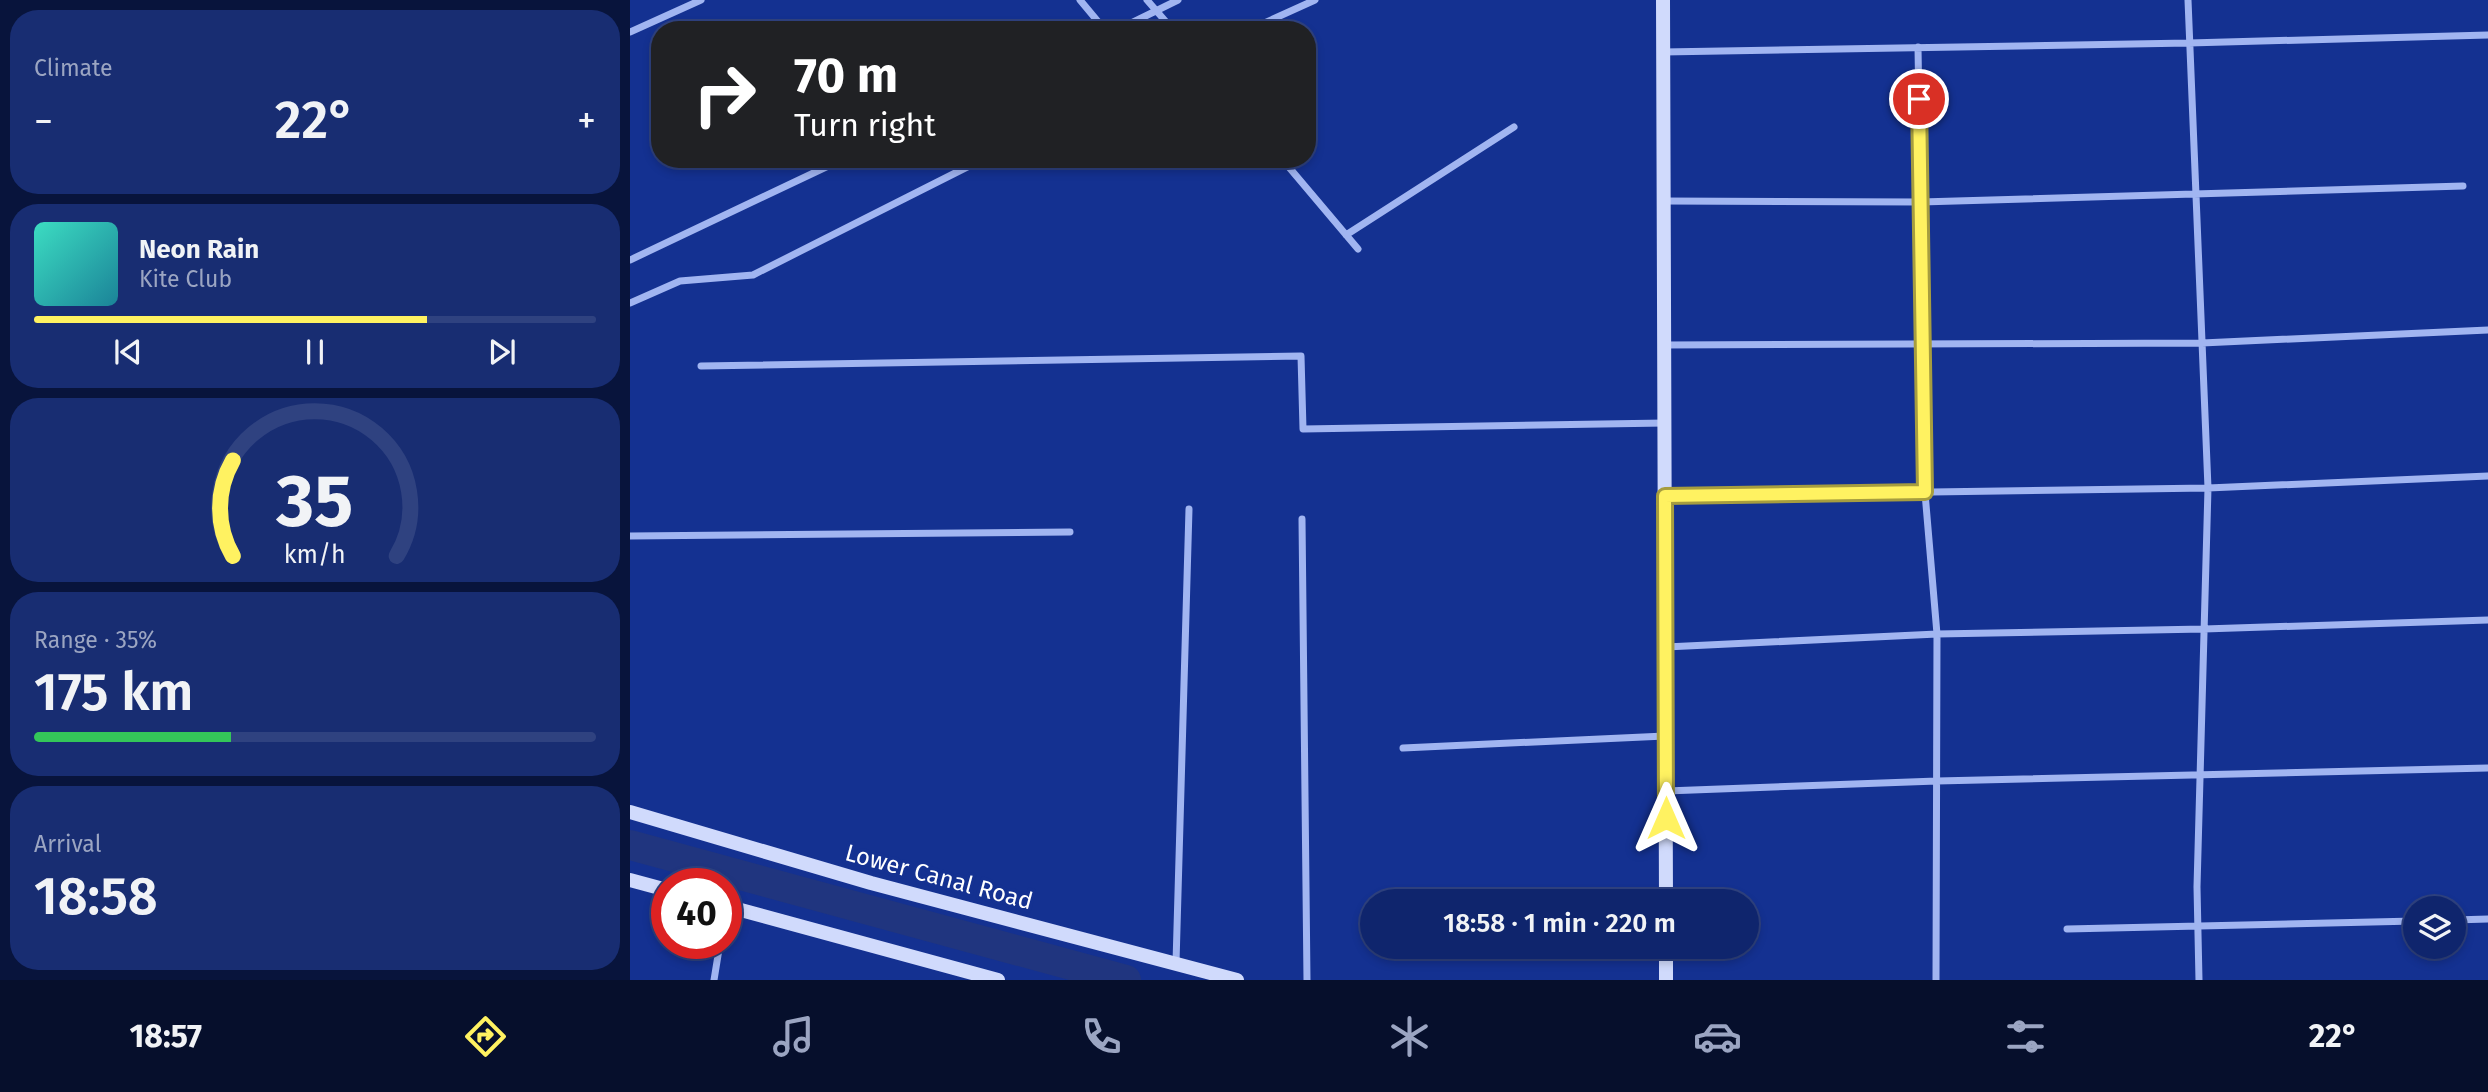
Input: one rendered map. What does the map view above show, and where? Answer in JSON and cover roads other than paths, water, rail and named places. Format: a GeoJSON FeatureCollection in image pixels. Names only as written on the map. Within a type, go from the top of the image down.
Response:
{"type":"FeatureCollection","features":[{"type":"Feature","properties":{"kind":"street"},"geometry":{"type":"LineString","coordinates":[[654,21],[701,0]]}},
{"type":"Feature","properties":{"kind":"street"},"geometry":{"type":"LineString","coordinates":[[1080,0],[1098,21]]}},
{"type":"Feature","properties":{"kind":"street"},"geometry":{"type":"LineString","coordinates":[[1147,0],[1165,21]]}},
{"type":"Feature","properties":{"kind":"street"},"geometry":{"type":"LineString","coordinates":[[1135,21],[1178,0]]}},
{"type":"Feature","properties":{"kind":"street"},"geometry":{"type":"LineString","coordinates":[[1269,21],[1315,0]]}},
{"type":"Feature","properties":{"kind":"street"},"geometry":{"type":"LineString","coordinates":[[1663,0],[1666,889]]}},
{"type":"Feature","properties":{"kind":"street"},"geometry":{"type":"LineString","coordinates":[[2188,0],[2208,488],[2200,776],[2199,980]]}},
{"type":"Feature","properties":{"kind":"street"},"geometry":{"type":"LineString","coordinates":[[630,32],[651,23]]}},
{"type":"Feature","properties":{"kind":"street"},"geometry":{"type":"LineString","coordinates":[[1663,52],[2488,35]]}},
{"type":"Feature","properties":{"kind":"street"},"geometry":{"type":"LineString","coordinates":[[1919,47],[1925,492],[1937,634],[1936,980]]}},
{"type":"Feature","properties":{"kind":"street"},"geometry":{"type":"LineString","coordinates":[[1346,235],[1514,127]]}},
{"type":"Feature","properties":{"kind":"street"},"geometry":{"type":"LineString","coordinates":[[630,260],[824,168]]}},
{"type":"Feature","properties":{"kind":"street"},"geometry":{"type":"LineString","coordinates":[[630,303],[680,282],[752,275],[965,168]]}},
{"type":"Feature","properties":{"kind":"street"},"geometry":{"type":"LineString","coordinates":[[1290,168],[1358,249]]}},
{"type":"Feature","properties":{"kind":"street"},"geometry":{"type":"LineString","coordinates":[[1664,201],[1920,202],[2463,186]]}},
{"type":"Feature","properties":{"kind":"street"},"geometry":{"type":"LineString","coordinates":[[1664,345],[2202,343],[2488,330]]}},
{"type":"Feature","properties":{"kind":"street"},"geometry":{"type":"LineString","coordinates":[[701,366],[1301,356],[1303,429],[1665,423]]}},
{"type":"Feature","properties":{"kind":"street"},"geometry":{"type":"LineString","coordinates":[[1665,496],[2208,488],[2488,476]]}},
{"type":"Feature","properties":{"kind":"street"},"geometry":{"type":"LineString","coordinates":[[1176,964],[1189,509]]}},
{"type":"Feature","properties":{"kind":"street"},"geometry":{"type":"LineString","coordinates":[[1303,519],[1307,980]]}},
{"type":"Feature","properties":{"kind":"street"},"geometry":{"type":"LineString","coordinates":[[630,536],[1070,531]]}},
{"type":"Feature","properties":{"kind":"street"},"geometry":{"type":"LineString","coordinates":[[1665,647],[1937,634],[2488,620]]}},
{"type":"Feature","properties":{"kind":"street"},"geometry":{"type":"LineString","coordinates":[[1403,748],[1665,736]]}},
{"type":"Feature","properties":{"kind":"street"},"geometry":{"type":"LineString","coordinates":[[1666,791],[1937,781],[2488,768]]}},
{"type":"Feature","properties":{"kind":"street","name":"Lower Canal Road"},"geometry":{"type":"LineString","coordinates":[[630,812],[871,883],[1237,980]]}},
{"type":"Feature","properties":{"kind":"street"},"geometry":{"type":"LineString","coordinates":[[630,880],[651,886]]}},
{"type":"Feature","properties":{"kind":"street"},"geometry":{"type":"LineString","coordinates":[[742,910],[998,980]]}},
{"type":"Feature","properties":{"kind":"street"},"geometry":{"type":"LineString","coordinates":[[2466,920],[2488,919]]}},
{"type":"Feature","properties":{"kind":"street"},"geometry":{"type":"LineString","coordinates":[[2067,929],[2403,921]]}},
{"type":"Feature","properties":{"kind":"street"},"geometry":{"type":"LineString","coordinates":[[714,980],[717,959]]}},
{"type":"Feature","properties":{"kind":"street"},"geometry":{"type":"LineString","coordinates":[[1666,959],[1666,980]]}},
{"type":"Feature","properties":{"kind":"waterway"},"geometry":{"type":"LineString","coordinates":[[630,845],[1126,980]]}}]}
